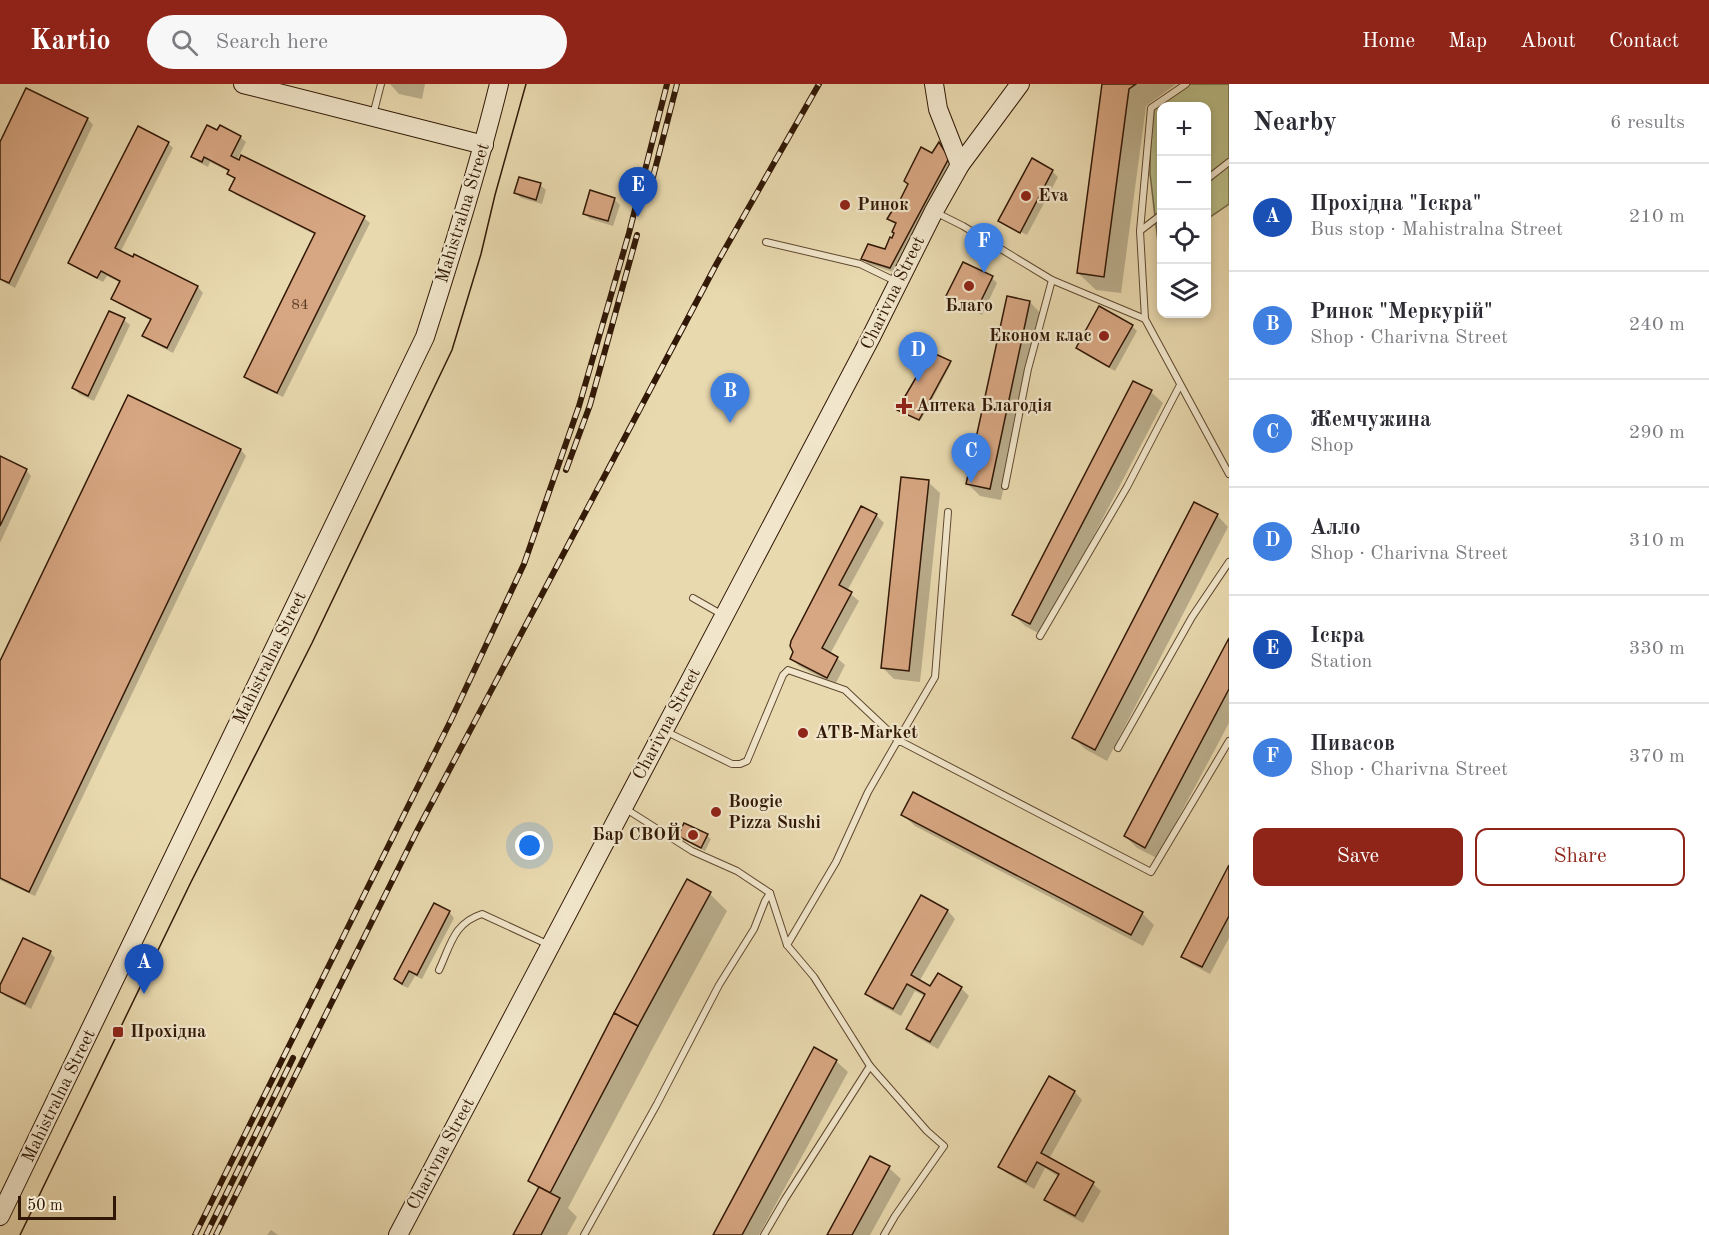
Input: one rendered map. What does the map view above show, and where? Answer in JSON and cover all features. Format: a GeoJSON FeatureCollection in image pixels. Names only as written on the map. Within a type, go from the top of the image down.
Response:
{"type":"FeatureCollection","features":[{"type":"Feature","properties":{"kind":"street"},"geometry":{"type":"LineString","coordinates":[[243,84],[267,87],[484,145]]}},
{"type":"Feature","properties":{"kind":"street","name":"Mahistralna Street"},"geometry":{"type":"LineString","coordinates":[[0,1216],[425,336],[461,225],[499,84]]}},
{"type":"Feature","properties":{"kind":"street"},"geometry":{"type":"LineString","coordinates":[[934,84],[938,109],[960,165]]}},
{"type":"Feature","properties":{"kind":"street","name":"Charivna Street"},"geometry":{"type":"LineString","coordinates":[[398,1235],[866,348],[933,211],[960,165],[1020,84]]}},
{"type":"Feature","properties":{"kind":"lane"},"geometry":{"type":"LineString","coordinates":[[373,117],[381,84]]}},
{"type":"Feature","properties":{"kind":"lane"},"geometry":{"type":"LineString","coordinates":[[1186,84],[1151,108],[1140,231],[1145,319],[1229,474]]}},
{"type":"Feature","properties":{"kind":"lane"},"geometry":{"type":"LineString","coordinates":[[1211,176],[1229,162]]}},
{"type":"Feature","properties":{"kind":"lane"},"geometry":{"type":"LineString","coordinates":[[933,211],[963,226],[1052,280],[1145,319]]}},
{"type":"Feature","properties":{"kind":"lane"},"geometry":{"type":"LineString","coordinates":[[1140,231],[1157,217]]}},
{"type":"Feature","properties":{"kind":"lane"},"geometry":{"type":"LineString","coordinates":[[766,242],[860,264],[899,282]]}},
{"type":"Feature","properties":{"kind":"lane"},"geometry":{"type":"LineString","coordinates":[[1005,486],[1028,369],[1052,280]]}},
{"type":"Feature","properties":{"kind":"lane"},"geometry":{"type":"LineString","coordinates":[[1040,636],[1128,487],[1180,384]]}},
{"type":"Feature","properties":{"kind":"lane"},"geometry":{"type":"LineString","coordinates":[[787,945],[836,862],[868,792],[935,677],[948,512]]}},
{"type":"Feature","properties":{"kind":"lane"},"geometry":{"type":"LineString","coordinates":[[1119,748],[1192,617],[1229,562]]}},
{"type":"Feature","properties":{"kind":"lane"},"geometry":{"type":"LineString","coordinates":[[693,598],[724,616]]}},
{"type":"Feature","properties":{"kind":"lane"},"geometry":{"type":"LineString","coordinates":[[663,731],[732,764],[747,761],[783,675],[788,670],[845,690],[898,740],[1151,872],[1229,741]]}},
{"type":"Feature","properties":{"kind":"lane"},"geometry":{"type":"LineString","coordinates":[[623,808],[692,851],[738,871],[770,893],[787,945],[814,977],[870,1066],[927,1131],[944,1146],[884,1235]]}},
{"type":"Feature","properties":{"kind":"lane"},"geometry":{"type":"LineString","coordinates":[[584,1235],[657,1104],[719,985],[754,929],[770,893]]}},
{"type":"Feature","properties":{"kind":"lane"},"geometry":{"type":"LineString","coordinates":[[439,970],[459,927],[470,918],[482,914],[550,946]]}},
{"type":"Feature","properties":{"kind":"lane"},"geometry":{"type":"LineString","coordinates":[[764,1235],[785,1198],[870,1066]]}},
{"type":"Feature","properties":{"kind":"green space"},"geometry":{"type":"Polygon","coordinates":[[[1187,84],[1229,84],[1229,204],[1211,216],[1211,102],[1160,102],[1187,84]]]}},
{"type":"Feature","properties":{"kind":"green space"},"geometry":{"type":"Polygon","coordinates":[[[1157,104],[1157,234],[1150,173],[1151,108],[1157,104]]]}},
{"type":"Feature","properties":{"kind":"building"},"geometry":{"type":"Polygon","coordinates":[[[1102,84],[1136,84],[1129,89],[1104,277],[1077,273],[1102,84]]]}},
{"type":"Feature","properties":{"kind":"building"},"geometry":{"type":"Polygon","coordinates":[[[26,88],[88,118],[9,283],[0,279],[0,142],[26,88]]]}},
{"type":"Feature","properties":{"kind":"building"},"geometry":{"type":"Polygon","coordinates":[[[207,125],[217,130],[220,125],[241,136],[231,156],[239,160],[241,155],[365,216],[277,393],[244,377],[315,233],[229,190],[235,178],[227,174],[229,170],[204,157],[202,162],[191,157],[207,125]]]}},
{"type":"Feature","properties":{"kind":"building"},"geometry":{"type":"Polygon","coordinates":[[[138,126],[169,142],[115,248],[133,257],[134,254],[198,286],[167,348],[142,336],[151,319],[111,299],[120,281],[101,271],[97,278],[68,263],[138,126]]]}},
{"type":"Feature","properties":{"kind":"building"},"geometry":{"type":"Polygon","coordinates":[[[939,142],[949,158],[890,268],[861,259],[868,244],[885,249],[890,237],[892,238],[896,223],[887,219],[892,211],[890,209],[893,204],[897,206],[908,184],[904,181],[921,147],[932,153],[939,142]]]}},
{"type":"Feature","properties":{"kind":"building","name":"Eva"},"geometry":{"type":"Polygon","coordinates":[[[1032,158],[1053,170],[1020,233],[998,221],[1032,158]]]}},
{"type":"Feature","properties":{"kind":"building"},"geometry":{"type":"Polygon","coordinates":[[[519,177],[541,183],[536,200],[514,193],[519,177]]]}},
{"type":"Feature","properties":{"kind":"building"},"geometry":{"type":"Polygon","coordinates":[[[590,190],[615,198],[608,221],[583,214],[590,190]]]}},
{"type":"Feature","properties":{"kind":"building","name":"Благо"},"geometry":{"type":"Polygon","coordinates":[[[963,262],[993,276],[976,311],[946,296],[963,262]]]}},
{"type":"Feature","properties":{"kind":"building"},"geometry":{"type":"Polygon","coordinates":[[[1007,296],[1030,301],[990,489],[966,484],[1007,296]]]}},
{"type":"Feature","properties":{"kind":"building","name":"Економ клас"},"geometry":{"type":"Polygon","coordinates":[[[1099,306],[1133,325],[1109,367],[1076,348],[1099,306]]]}},
{"type":"Feature","properties":{"kind":"building"},"geometry":{"type":"Polygon","coordinates":[[[109,311],[125,318],[88,396],[72,388],[109,311]]]}},
{"type":"Feature","properties":{"kind":"building"},"geometry":{"type":"Polygon","coordinates":[[[931,352],[951,361],[919,420],[897,410],[931,352]]]}},
{"type":"Feature","properties":{"kind":"building"},"geometry":{"type":"Polygon","coordinates":[[[1133,381],[1152,390],[1030,624],[1012,615],[1133,381]]]}},
{"type":"Feature","properties":{"kind":"building"},"geometry":{"type":"Polygon","coordinates":[[[128,395],[241,449],[29,892],[0,878],[0,661],[128,395]]]}},
{"type":"Feature","properties":{"kind":"building"},"geometry":{"type":"Polygon","coordinates":[[[0,456],[27,469],[0,526],[0,456]]]}},
{"type":"Feature","properties":{"kind":"building"},"geometry":{"type":"Polygon","coordinates":[[[901,477],[929,480],[909,671],[881,668],[901,477]]]}},
{"type":"Feature","properties":{"kind":"building"},"geometry":{"type":"Polygon","coordinates":[[[1194,502],[1218,514],[1095,750],[1072,738],[1194,502]]]}},
{"type":"Feature","properties":{"kind":"building"},"geometry":{"type":"Polygon","coordinates":[[[861,506],[877,514],[839,585],[852,592],[822,648],[838,657],[827,678],[790,659],[793,652],[790,646],[861,506]]]}},
{"type":"Feature","properties":{"kind":"building"},"geometry":{"type":"Polygon","coordinates":[[[1229,638],[1229,689],[1145,848],[1124,836],[1229,638]]]}},
{"type":"Feature","properties":{"kind":"building"},"geometry":{"type":"Polygon","coordinates":[[[913,792],[1143,912],[1131,935],[901,815],[913,792]]]}},
{"type":"Feature","properties":{"kind":"building","name":"Бар СВОЙ"},"geometry":{"type":"Polygon","coordinates":[[[684,823],[708,834],[701,848],[678,836],[684,823]]]}},
{"type":"Feature","properties":{"kind":"building"},"geometry":{"type":"Polygon","coordinates":[[[1229,865],[1229,916],[1202,967],[1181,957],[1229,865]]]}},
{"type":"Feature","properties":{"kind":"building"},"geometry":{"type":"Polygon","coordinates":[[[687,879],[711,892],[638,1026],[614,1013],[687,879]]]}},
{"type":"Feature","properties":{"kind":"building"},"geometry":{"type":"Polygon","coordinates":[[[921,895],[948,910],[911,975],[930,986],[938,973],[962,987],[930,1042],[906,1029],[925,994],[907,984],[893,1009],[865,994],[921,895]]]}},
{"type":"Feature","properties":{"kind":"building"},"geometry":{"type":"Polygon","coordinates":[[[434,903],[450,911],[417,975],[409,971],[402,984],[394,979],[434,903]]]}},
{"type":"Feature","properties":{"kind":"building"},"geometry":{"type":"Polygon","coordinates":[[[23,938],[51,951],[25,1004],[0,992],[0,985],[23,938]]]}},
{"type":"Feature","properties":{"kind":"building"},"geometry":{"type":"Polygon","coordinates":[[[614,1013],[638,1026],[550,1193],[528,1181],[614,1013]]]}},
{"type":"Feature","properties":{"kind":"building"},"geometry":{"type":"Polygon","coordinates":[[[814,1047],[837,1060],[742,1235],[713,1235],[814,1047]]]}},
{"type":"Feature","properties":{"kind":"building"},"geometry":{"type":"Polygon","coordinates":[[[1049,1076],[1075,1091],[1041,1153],[1094,1182],[1075,1216],[1044,1200],[1059,1174],[1037,1162],[1026,1182],[998,1167],[1049,1076]]]}},
{"type":"Feature","properties":{"kind":"building"},"geometry":{"type":"Polygon","coordinates":[[[870,1156],[890,1166],[852,1235],[827,1235],[870,1156]]]}},
{"type":"Feature","properties":{"kind":"building"},"geometry":{"type":"Polygon","coordinates":[[[539,1187],[560,1198],[541,1235],[513,1235],[539,1187]]]}},
{"type":"Feature","properties":{"kind":"tram line"},"geometry":{"type":"LineString","coordinates":[[20,1235],[191,882],[312,643],[452,350],[481,254],[526,84]]}},
{"type":"Feature","properties":{"kind":"railway"},"geometry":{"type":"LineString","coordinates":[[195,1235],[451,720],[524,564],[579,406],[629,233],[667,84]]}},
{"type":"Feature","properties":{"kind":"railway"},"geometry":{"type":"LineString","coordinates":[[653,177],[677,84]]}},
{"type":"Feature","properties":{"kind":"railway"},"geometry":{"type":"LineString","coordinates":[[216,1235],[417,831],[717,263],[819,84]]}},
{"type":"Feature","properties":{"kind":"railway"},"geometry":{"type":"LineString","coordinates":[[566,470],[590,405],[637,235]]}},
{"type":"Feature","properties":{"kind":"railway"},"geometry":{"type":"LineString","coordinates":[[206,1235],[293,1058]]}},
{"type":"Feature","properties":{"kind":"place","name":"Eva"},"geometry":{"type":"Point","coordinates":[1026,196]}},
{"type":"Feature","properties":{"kind":"place","name":"Ринок"},"geometry":{"type":"Point","coordinates":[845,205]}},
{"type":"Feature","properties":{"kind":"place","name":"Іскра"},"geometry":{"type":"Point","coordinates":[638,217]}},
{"type":"Feature","properties":{"kind":"place","name":"Пивасов"},"geometry":{"type":"Point","coordinates":[984,273]}},
{"type":"Feature","properties":{"kind":"place","name":"Благо"},"geometry":{"type":"Point","coordinates":[969,286]}},
{"type":"Feature","properties":{"kind":"place","name":"Економ клас"},"geometry":{"type":"Point","coordinates":[1104,336]}},
{"type":"Feature","properties":{"kind":"place","name":"Алло"},"geometry":{"type":"Point","coordinates":[918,382]}},
{"type":"Feature","properties":{"kind":"place","name":"Аптека Благодія"},"geometry":{"type":"Point","coordinates":[904,406]}},
{"type":"Feature","properties":{"kind":"place","name":"Ринок \"Меркурій\""},"geometry":{"type":"Point","coordinates":[730,423]}},
{"type":"Feature","properties":{"kind":"place","name":"Жемчужина"},"geometry":{"type":"Point","coordinates":[971,483]}},
{"type":"Feature","properties":{"kind":"place","name":"ATB-Market"},"geometry":{"type":"Point","coordinates":[803,733]}},
{"type":"Feature","properties":{"kind":"place","name":"Boogie Pizza Sushi"},"geometry":{"type":"Point","coordinates":[716,812]}},
{"type":"Feature","properties":{"kind":"place","name":"Бар СВОЙ"},"geometry":{"type":"Point","coordinates":[693,835]}},
{"type":"Feature","properties":{"kind":"place","name":"Прохідна \"Іскра\""},"geometry":{"type":"Point","coordinates":[144,994]}},
{"type":"Feature","properties":{"kind":"place","name":"Прохідна"},"geometry":{"type":"Point","coordinates":[118,1032]}}]}
